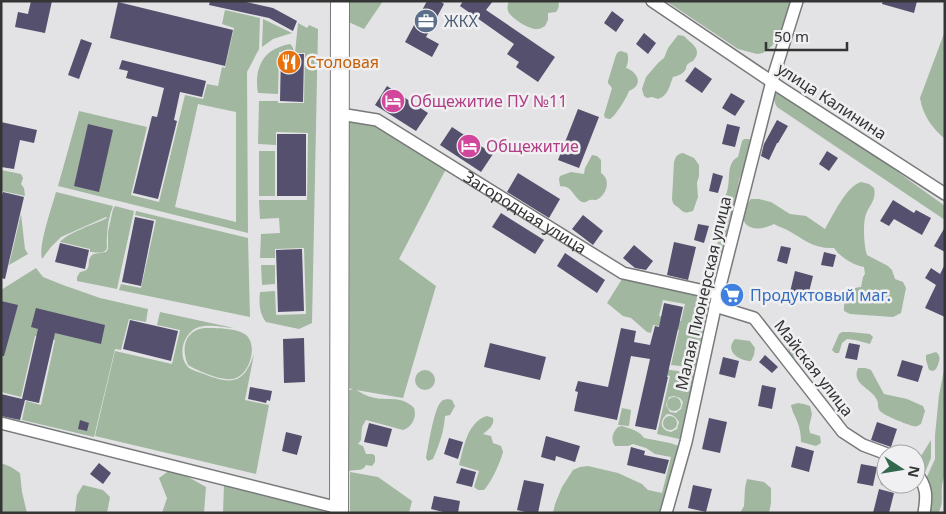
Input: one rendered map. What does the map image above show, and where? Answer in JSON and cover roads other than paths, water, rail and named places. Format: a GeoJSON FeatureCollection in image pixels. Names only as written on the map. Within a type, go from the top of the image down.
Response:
{"type":"FeatureCollection","features":[{"type":"Feature","properties":{"kind":"highway"},"geometry":{"type":"LineString","coordinates":[[339,510],[340,1]]}},
{"type":"Feature","properties":{"kind":"street","name":"улица Калинина"},"geometry":{"type":"LineString","coordinates":[[652,1],[945,194]]}},
{"type":"Feature","properties":{"kind":"street","name":"Малая Пионерская улица"},"geometry":{"type":"LineString","coordinates":[[666,513],[686,442],[715,306],[772,81],[797,1]]}},
{"type":"Feature","properties":{"kind":"street","name":"Загородная улица"},"geometry":{"type":"LineString","coordinates":[[340,114],[377,120],[623,273],[718,294]]}},
{"type":"Feature","properties":{"kind":"street","name":"Майская улица"},"geometry":{"type":"LineString","coordinates":[[715,306],[754,318],[843,432],[863,445],[876,450]]}},
{"type":"Feature","properties":{"kind":"street"},"geometry":{"type":"LineString","coordinates":[[1,424],[339,510]]}},
{"type":"Feature","properties":{"kind":"street"},"geometry":{"type":"LineString","coordinates":[[924,513],[926,494]]}},
{"type":"Feature","properties":{"kind":"place","name":"ЖКХ"},"geometry":{"type":"Point","coordinates":[426,21]}},
{"type":"Feature","properties":{"kind":"place","name":"Столовая"},"geometry":{"type":"Point","coordinates":[289,62]}},
{"type":"Feature","properties":{"kind":"place","name":"Общежитие ПУ №11"},"geometry":{"type":"Point","coordinates":[393,101]}},
{"type":"Feature","properties":{"kind":"place","name":"Общежитие"},"geometry":{"type":"Point","coordinates":[469,146]}},
{"type":"Feature","properties":{"kind":"place","name":"Продуктовый маг."},"geometry":{"type":"Point","coordinates":[732,295]}}]}
